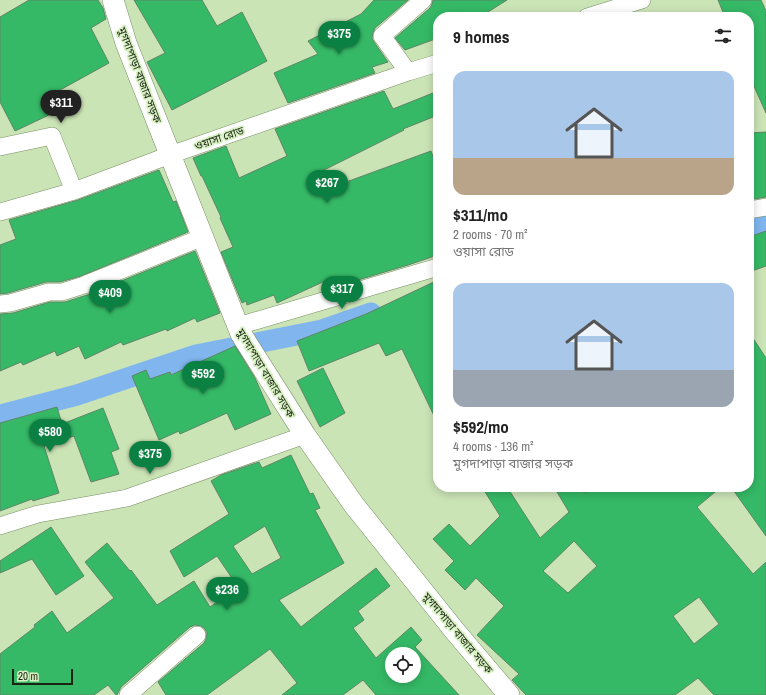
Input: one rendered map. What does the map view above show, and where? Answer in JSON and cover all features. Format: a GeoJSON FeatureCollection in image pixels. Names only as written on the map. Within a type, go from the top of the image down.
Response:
{"type":"FeatureCollection","features":[{"type":"Feature","properties":{"kind":"street","name":"মুগদাপাড়া বাজার সড়ক"},"geometry":{"type":"LineString","coordinates":[[112,0],[126,43],[239,330],[305,435],[354,506],[454,630],[509,695]]}},
{"type":"Feature","properties":{"kind":"street"},"geometry":{"type":"LineString","coordinates":[[408,72],[382,36],[423,0]]}},
{"type":"Feature","properties":{"kind":"street"},"geometry":{"type":"LineString","coordinates":[[603,12],[642,0]]}},
{"type":"Feature","properties":{"kind":"street","name":"ওয়াসা রোড"},"geometry":{"type":"LineString","coordinates":[[0,212],[74,191],[170,154],[433,64]]}},
{"type":"Feature","properties":{"kind":"street"},"geometry":{"type":"LineString","coordinates":[[0,147],[52,136],[74,191]]}},
{"type":"Feature","properties":{"kind":"street"},"geometry":{"type":"LineString","coordinates":[[754,209],[766,207]]}},
{"type":"Feature","properties":{"kind":"street"},"geometry":{"type":"LineString","coordinates":[[0,304],[10,303],[49,292],[62,292],[203,237]]}},
{"type":"Feature","properties":{"kind":"street"},"geometry":{"type":"LineString","coordinates":[[239,330],[433,269]]}},
{"type":"Feature","properties":{"kind":"street"},"geometry":{"type":"LineString","coordinates":[[0,526],[38,514],[127,498],[305,435]]}},
{"type":"Feature","properties":{"kind":"street"},"geometry":{"type":"LineString","coordinates":[[128,695],[197,636]]}},
{"type":"Feature","properties":{"kind":"building"},"geometry":{"type":"Polygon","coordinates":[[[29,0],[98,0],[103,8],[106,19],[91,28],[109,63],[42,100],[49,115],[15,131],[0,102],[0,17],[29,0]]]}},
{"type":"Feature","properties":{"kind":"building"},"geometry":{"type":"Polygon","coordinates":[[[134,0],[202,0],[217,26],[242,12],[267,61],[172,110],[147,62],[165,53],[134,0]]]}},
{"type":"Feature","properties":{"kind":"building"},"geometry":{"type":"Polygon","coordinates":[[[374,0],[408,0],[375,28],[373,33],[372,38],[374,42],[388,62],[372,67],[375,73],[288,103],[274,73],[318,54],[308,41],[361,14],[374,0]]]}},
{"type":"Feature","properties":{"kind":"building"},"geometry":{"type":"Polygon","coordinates":[[[433,0],[507,0],[488,12],[433,12],[433,40],[405,50],[395,38],[430,8],[433,0]]]}},
{"type":"Feature","properties":{"kind":"building"},"geometry":{"type":"Polygon","coordinates":[[[718,0],[761,0],[766,11],[766,113],[754,86],[754,12],[723,12],[718,0]]]}},
{"type":"Feature","properties":{"kind":"building"},"geometry":{"type":"Polygon","coordinates":[[[384,91],[393,109],[433,93],[433,117],[403,129],[404,130],[320,172],[327,189],[431,151],[433,156],[433,257],[328,289],[325,281],[277,303],[274,295],[247,305],[246,301],[242,303],[221,252],[233,247],[220,218],[221,217],[193,158],[226,146],[239,178],[287,156],[275,129],[384,91]]]}},
{"type":"Feature","properties":{"kind":"building"},"geometry":{"type":"Polygon","coordinates":[[[766,132],[766,197],[754,199],[754,133],[766,132]]]}},
{"type":"Feature","properties":{"kind":"building"},"geometry":{"type":"Polygon","coordinates":[[[159,170],[173,202],[176,201],[188,232],[81,276],[60,282],[46,282],[0,294],[0,245],[16,239],[9,220],[78,200],[159,170]]]}},
{"type":"Feature","properties":{"kind":"building"},"geometry":{"type":"Polygon","coordinates":[[[766,231],[766,266],[754,270],[754,235],[766,231]]]}},
{"type":"Feature","properties":{"kind":"building"},"geometry":{"type":"Polygon","coordinates":[[[195,251],[220,313],[197,322],[195,318],[167,331],[166,329],[123,345],[121,342],[85,359],[79,346],[57,356],[55,351],[23,365],[21,362],[0,371],[0,314],[13,313],[50,302],[65,302],[87,295],[195,251]]]}},
{"type":"Feature","properties":{"kind":"building"},"geometry":{"type":"Polygon","coordinates":[[[433,282],[433,414],[402,349],[386,356],[379,343],[309,371],[297,341],[366,314],[433,282]]]}},
{"type":"Feature","properties":{"kind":"building"},"geometry":{"type":"Polygon","coordinates":[[[754,340],[766,358],[766,536],[735,492],[754,492],[754,340]]]}},
{"type":"Feature","properties":{"kind":"building"},"geometry":{"type":"Polygon","coordinates":[[[235,346],[255,378],[271,414],[235,430],[227,413],[180,434],[179,431],[159,440],[132,376],[146,370],[150,379],[170,372],[171,375],[235,346]]]}},
{"type":"Feature","properties":{"kind":"building"},"geometry":{"type":"Polygon","coordinates":[[[323,368],[345,413],[320,427],[297,381],[323,368]]]}},
{"type":"Feature","properties":{"kind":"building"},"geometry":{"type":"Polygon","coordinates":[[[57,407],[62,424],[103,408],[119,449],[111,452],[119,474],[91,482],[74,436],[44,446],[59,493],[33,501],[32,499],[0,511],[0,423],[57,407]]]}},
{"type":"Feature","properties":{"kind":"building"},"geometry":{"type":"Polygon","coordinates":[[[291,455],[310,494],[313,493],[320,508],[315,510],[344,563],[279,600],[301,627],[376,568],[390,586],[358,611],[364,620],[353,628],[376,658],[385,650],[385,683],[421,683],[421,654],[459,695],[376,695],[363,680],[343,695],[282,695],[297,683],[270,649],[207,695],[166,695],[158,682],[204,643],[206,639],[207,633],[205,629],[201,626],[195,625],[190,627],[121,687],[117,695],[108,685],[94,695],[0,695],[0,654],[35,627],[34,625],[52,611],[67,633],[114,598],[85,562],[107,543],[130,571],[131,570],[157,605],[194,581],[210,607],[238,587],[217,556],[184,577],[170,551],[229,514],[211,481],[221,475],[259,462],[262,468],[291,455]],[[265,526],[233,546],[252,574],[281,558],[265,526]]]}},
{"type":"Feature","properties":{"kind":"building"},"geometry":{"type":"Polygon","coordinates":[[[485,492],[510,492],[540,538],[569,512],[557,492],[715,492],[697,507],[753,574],[766,562],[766,695],[714,695],[698,678],[675,695],[526,695],[512,680],[519,674],[477,635],[504,606],[476,578],[465,590],[445,570],[454,561],[433,539],[449,524],[470,546],[500,516],[485,492]],[[574,541],[543,571],[568,593],[597,566],[574,541]],[[699,597],[673,616],[694,644],[719,624],[699,597]]]}},
{"type":"Feature","properties":{"kind":"building"},"geometry":{"type":"Polygon","coordinates":[[[51,527],[84,576],[56,595],[32,559],[0,573],[0,561],[51,527]]]}},
{"type":"Feature","properties":{"kind":"building"},"geometry":{"type":"Polygon","coordinates":[[[411,627],[422,640],[415,647],[388,647],[411,627]]]}},
{"type":"Feature","properties":{"kind":"waterway"},"geometry":{"type":"LineString","coordinates":[[754,229],[766,226]]}},
{"type":"Feature","properties":{"kind":"waterway"},"geometry":{"type":"LineString","coordinates":[[0,415],[77,395],[196,355],[322,330],[371,313]]}}]}
